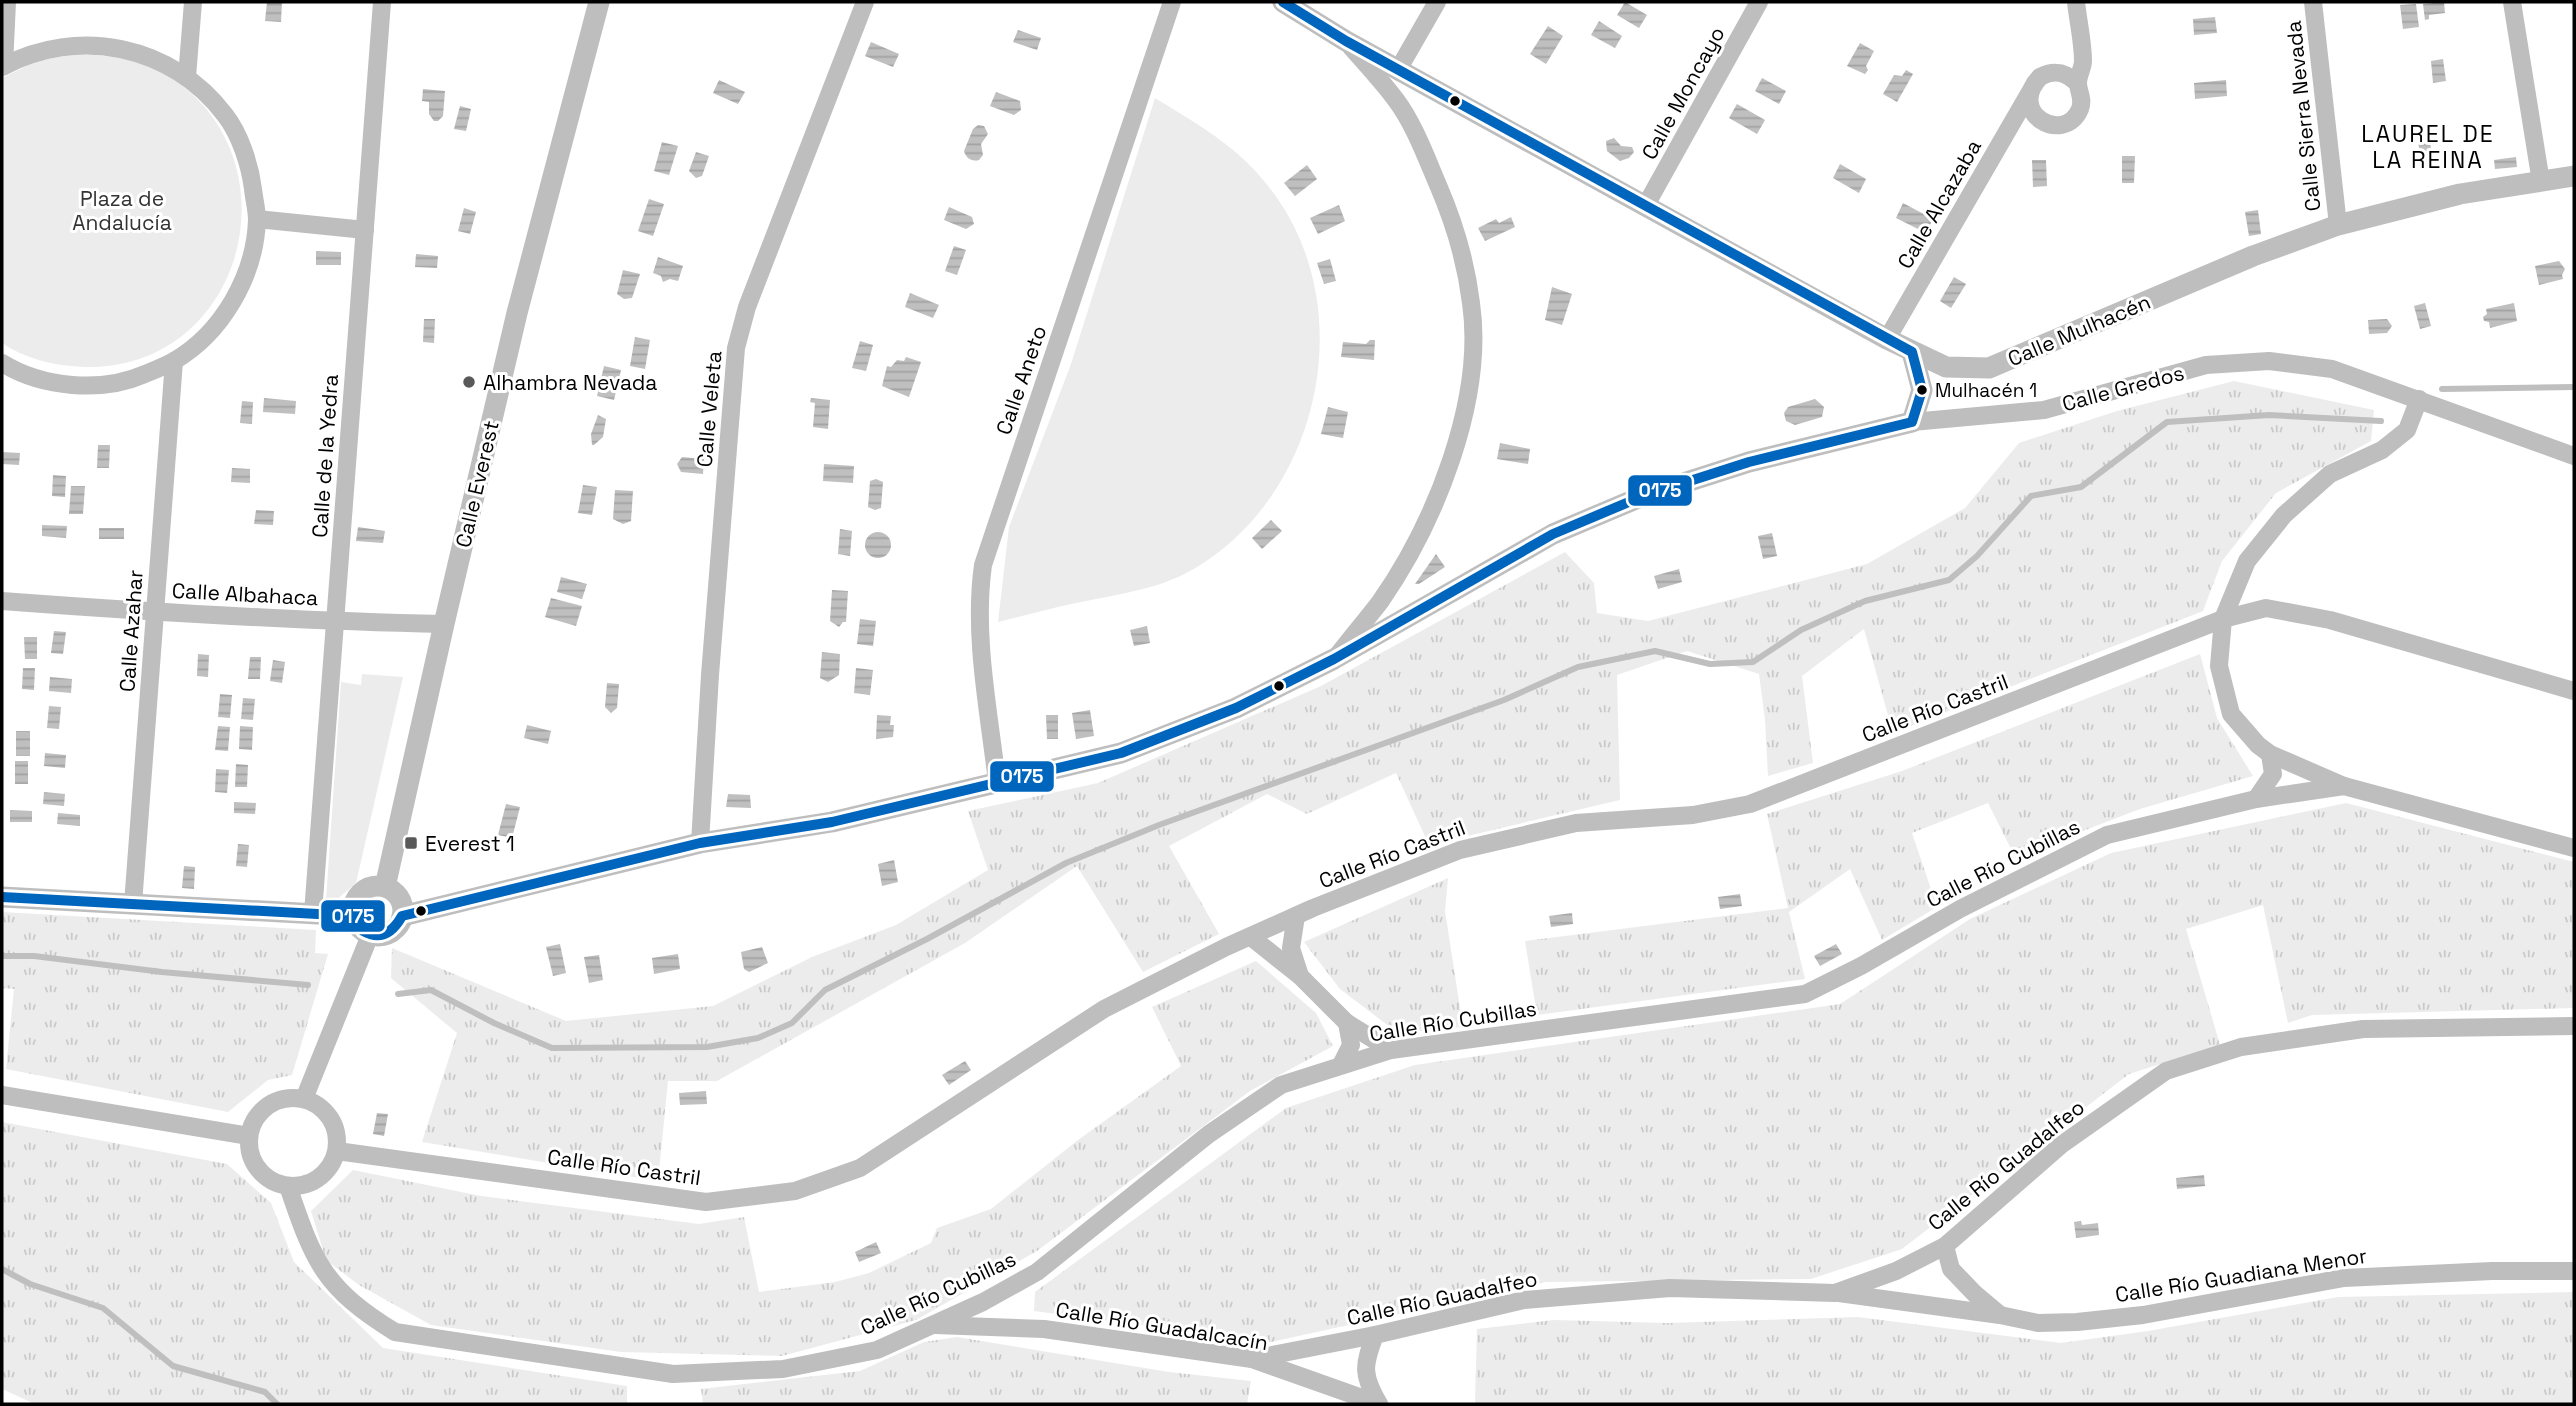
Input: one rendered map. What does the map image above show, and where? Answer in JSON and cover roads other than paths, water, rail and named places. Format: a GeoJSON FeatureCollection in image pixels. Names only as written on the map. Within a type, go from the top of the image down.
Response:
{"type":"FeatureCollection","features":[{"type":"Feature","properties":{"kind":"street"},"geometry":{"type":"LineString","coordinates":[[2,363],[50,383],[93,386],[135,379],[174,361],[201,341],[224,315],[242,286],[253,253],[257,219],[250,165],[226,116],[187,77],[163,62],[125,48],[84,44],[43,50],[3,66],[7,2]]}},
{"type":"Feature","properties":{"kind":"street"},"geometry":{"type":"LineString","coordinates":[[187,77],[193,2]]}},
{"type":"Feature","properties":{"kind":"street","name":"Calle de la Yedra"},"geometry":{"type":"LineString","coordinates":[[313,913],[382,2]]}},
{"type":"Feature","properties":{"kind":"street","name":"Calle Everest"},"geometry":{"type":"LineString","coordinates":[[385,887],[517,313],[599,2]]}},
{"type":"Feature","properties":{"kind":"street","name":"Calle Veleta"},"geometry":{"type":"LineString","coordinates":[[700,843],[710,675],[736,348],[747,307],[865,2]]}},
{"type":"Feature","properties":{"kind":"street","name":"Calle Aneto"},"geometry":{"type":"LineString","coordinates":[[997,782],[981,643],[979,594],[983,565],[1172,2]]}},
{"type":"Feature","properties":{"kind":"street","name":"Calle Mulhacén"},"geometry":{"type":"LineString","coordinates":[[1283,2],[1398,70],[1887,339],[1946,367],[1989,368],[2253,256],[2338,225],[2460,194],[2574,176]]}},
{"type":"Feature","properties":{"kind":"street"},"geometry":{"type":"LineString","coordinates":[[1398,70],[1437,2]]}},
{"type":"Feature","properties":{"kind":"street","name":"Calle Moncayo"},"geometry":{"type":"LineString","coordinates":[[1646,205],[1759,2]]}},
{"type":"Feature","properties":{"kind":"street"},"geometry":{"type":"LineString","coordinates":[[2030,92],[2029,101],[2036,117],[2052,125],[2062,125],[2076,116],[2082,100],[2078,84],[2083,63],[2076,2]]}},
{"type":"Feature","properties":{"kind":"street","name":"Calle Sierra Nevada"},"geometry":{"type":"LineString","coordinates":[[2313,2],[2338,225]]}},
{"type":"Feature","properties":{"kind":"street"},"geometry":{"type":"LineString","coordinates":[[2512,2],[2541,182]]}},
{"type":"Feature","properties":{"kind":"street"},"geometry":{"type":"LineString","coordinates":[[1334,659],[1380,601],[1418,539],[1442,487],[1460,429],[1473,337],[1472,304],[1463,260],[1439,187],[1397,102],[1346,41]]}},
{"type":"Feature","properties":{"kind":"street","name":"Calle Alcazaba"},"geometry":{"type":"LineString","coordinates":[[1887,339],[2039,77],[2048,73],[2065,74],[2078,84]]}},
{"type":"Feature","properties":{"kind":"street"},"geometry":{"type":"LineString","coordinates":[[257,219],[365,230]]}},
{"type":"Feature","properties":{"kind":"street"},"geometry":{"type":"LineString","coordinates":[[1912,352],[1922,390],[1912,422]]}},
{"type":"Feature","properties":{"kind":"street","name":"Calle Azahar"},"geometry":{"type":"LineString","coordinates":[[133,904],[174,361]]}},
{"type":"Feature","properties":{"kind":"street","name":"Calle Gredos"},"geometry":{"type":"LineString","coordinates":[[402,916],[700,843],[832,822],[1121,753],[1236,708],[1334,659],[1553,534],[1643,496],[1749,462],[1912,422],[2044,410],[2206,365],[2269,361],[2332,369],[2574,456]]}},
{"type":"Feature","properties":{"kind":"street"},"geometry":{"type":"LineString","coordinates":[[2344,786],[2270,754],[2258,745],[2231,714],[2219,666],[2223,619],[2247,561],[2284,515],[2330,474],[2382,450],[2407,430],[2419,399]]}},
{"type":"Feature","properties":{"kind":"street","name":"Calle Albahaca"},"geometry":{"type":"LineString","coordinates":[[2,601],[155,612],[444,624]]}},
{"type":"Feature","properties":{"kind":"street","name":"Calle Río Castril"},"geometry":{"type":"LineString","coordinates":[[337,1151],[706,1202],[795,1191],[860,1168],[1104,1009],[1296,916],[1460,850],[1576,823],[1693,815],[1751,804],[2223,619],[2266,608],[2330,620],[2574,691]]}},
{"type":"Feature","properties":{"kind":"street"},"geometry":{"type":"LineString","coordinates":[[2256,799],[2273,774],[2270,754]]}},
{"type":"Feature","properties":{"kind":"street","name":"Calle Río Cubillas"},"geometry":{"type":"LineString","coordinates":[[288,1186],[304,1234],[316,1261],[328,1279],[366,1314],[395,1332],[673,1374],[783,1369],[877,1350],[983,1302],[1037,1272],[1209,1134],[1281,1085],[1391,1050],[1805,994],[1861,967],[1960,909],[2107,835],[2256,799],[2344,786],[2574,848]]}},
{"type":"Feature","properties":{"kind":"street"},"geometry":{"type":"LineString","coordinates":[[377,886],[385,887],[401,901],[402,916],[394,930],[378,936],[359,928],[354,916],[356,899],[361,893],[377,886]]}},
{"type":"Feature","properties":{"kind":"street"},"geometry":{"type":"LineString","coordinates":[[2,897],[354,916]]}},
{"type":"Feature","properties":{"kind":"street"},"geometry":{"type":"LineString","coordinates":[[1296,916],[1291,948],[1300,976]]}},
{"type":"Feature","properties":{"kind":"street"},"geometry":{"type":"LineString","coordinates":[[304,1099],[370,934]]}},
{"type":"Feature","properties":{"kind":"street"},"geometry":{"type":"LineString","coordinates":[[1251,937],[1300,976],[1348,1023],[1391,1050]]}},
{"type":"Feature","properties":{"kind":"street"},"geometry":{"type":"LineString","coordinates":[[1341,1065],[1351,1045],[1348,1023]]}},
{"type":"Feature","properties":{"kind":"street","name":"Calle Río Guadalfeo"},"geometry":{"type":"LineString","coordinates":[[1252,1359],[1375,1335],[1524,1300],[1670,1288],[1835,1293],[1896,1271],[1945,1246],[2061,1145],[2166,1071],[2241,1047],[2363,1029],[2574,1026]]}},
{"type":"Feature","properties":{"kind":"street"},"geometry":{"type":"LineString","coordinates":[[2,1095],[249,1136]]}},
{"type":"Feature","properties":{"kind":"street"},"geometry":{"type":"LineString","coordinates":[[304,1099],[317,1104],[334,1124],[338,1137],[337,1151],[324,1174],[301,1186],[288,1186],[263,1175],[249,1150],[249,1136],[262,1110],[275,1101],[304,1099]]}},
{"type":"Feature","properties":{"kind":"street","name":"Calle Río Guadiana Menor"},"geometry":{"type":"LineString","coordinates":[[1945,1246],[1951,1269],[2000,1315]]}},
{"type":"Feature","properties":{"kind":"street","name":"Calle Río Guadiana Menor"},"geometry":{"type":"LineString","coordinates":[[1835,1293],[2000,1315],[2038,1323],[2077,1322],[2143,1315],[2344,1278],[2492,1271],[2574,1271]]}},
{"type":"Feature","properties":{"kind":"street","name":"Calle Río Guadalcacín"},"geometry":{"type":"LineString","coordinates":[[931,1325],[1044,1329],[1252,1359],[1379,1404],[1366,1382],[1367,1356],[1375,1335]]}},
{"type":"Feature","properties":{"kind":"waterway"},"geometry":{"type":"LineString","coordinates":[[2442,389],[2574,387]]}},
{"type":"Feature","properties":{"kind":"waterway"},"geometry":{"type":"LineString","coordinates":[[398,994],[431,990],[494,1023],[552,1048],[707,1047],[758,1038],[792,1023],[825,990],[927,939],[1066,863],[1159,825],[1504,700],[1578,667],[1655,651],[1710,664],[1753,662],[1801,630],[1865,601],[1949,580],[1977,556],[2031,496],[2081,487],[2167,422],[2269,415],[2381,421]]}},
{"type":"Feature","properties":{"kind":"waterway"},"geometry":{"type":"LineString","coordinates":[[2,956],[34,956],[162,972],[308,985]]}},
{"type":"Feature","properties":{"kind":"waterway"},"geometry":{"type":"LineString","coordinates":[[2,1269],[30,1284],[103,1308],[173,1366],[265,1392],[277,1404]]}},
{"type":"Feature","properties":{"kind":"place","name":"Alhambra Nevada"},"geometry":{"type":"Point","coordinates":[469,382]}},
{"type":"Feature","properties":{"kind":"place","name":"Mulhacén 1"},"geometry":{"type":"Point","coordinates":[1922,390]}},
{"type":"Feature","properties":{"kind":"place","name":"Everest 1"},"geometry":{"type":"Point","coordinates":[411,843]}},
{"type":"Feature","properties":{"kind":"district","name":"LAUREL DE LA REINA"},"geometry":{"type":"Point","coordinates":[2428,147]}},
{"type":"Feature","properties":{"kind":"park label","name":"Plaza de Andalucía"},"geometry":{"type":"Point","coordinates":[122,210]}}]}
